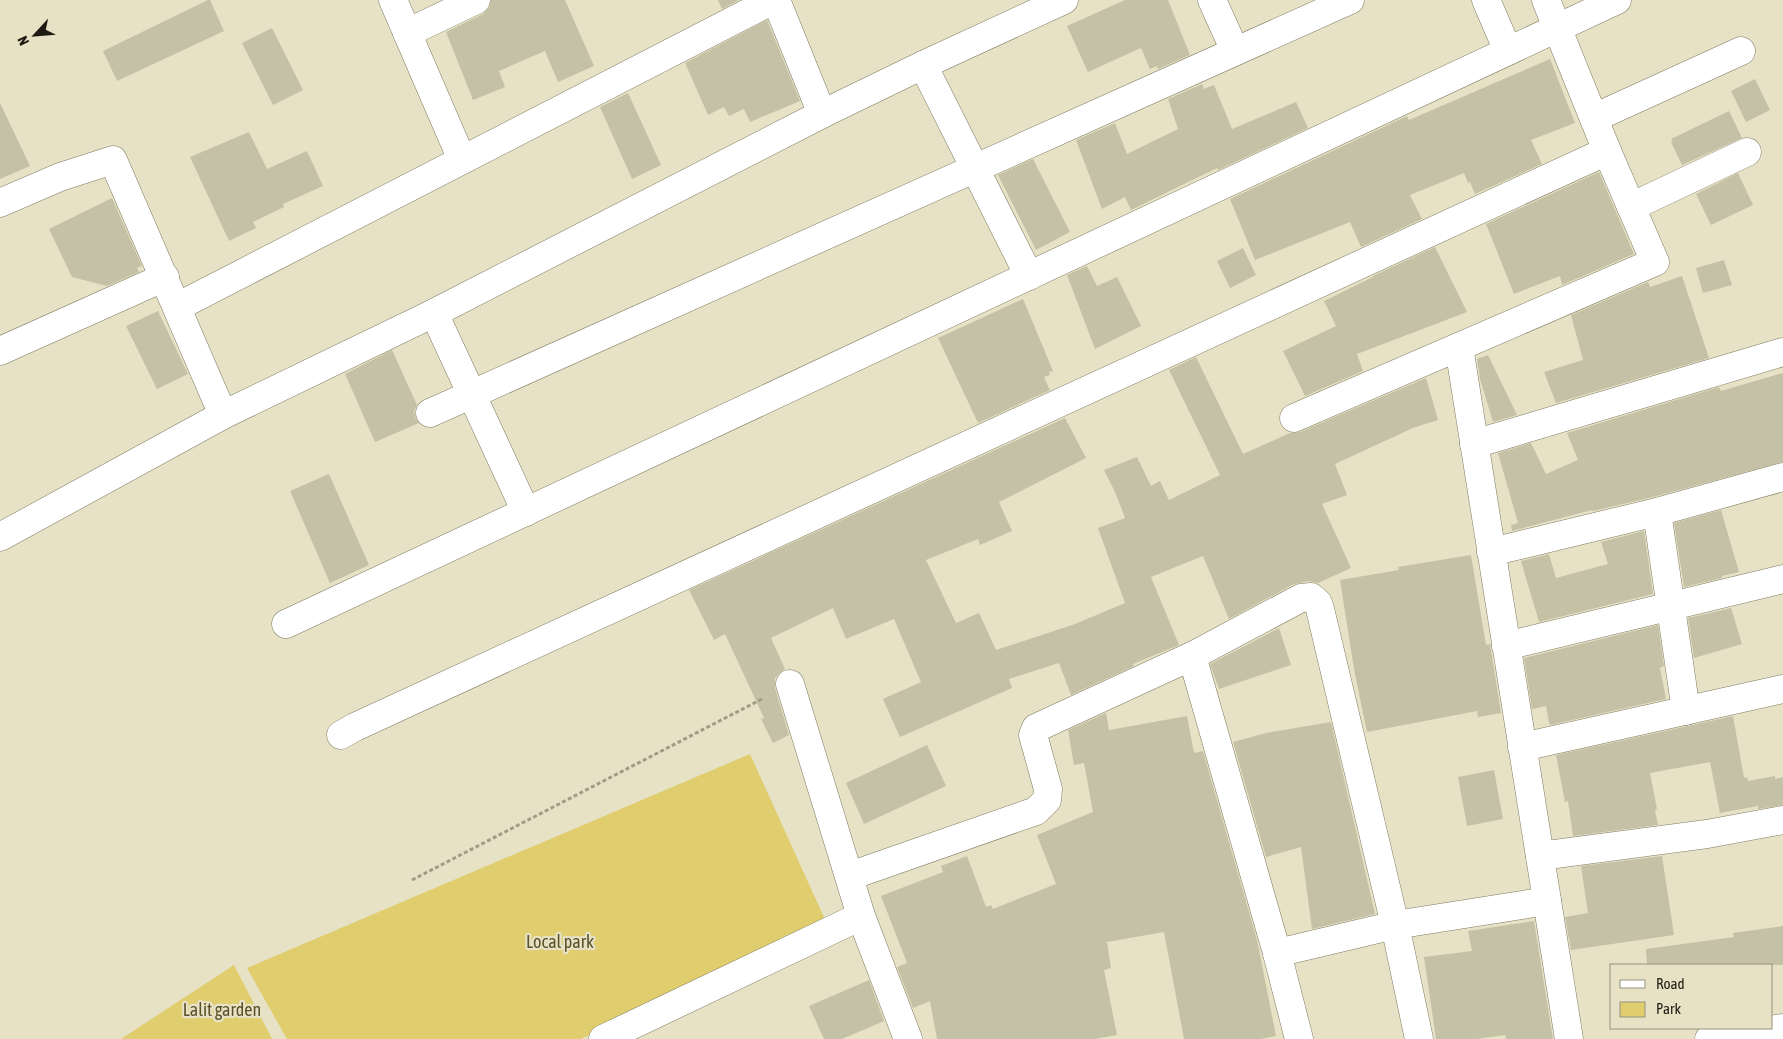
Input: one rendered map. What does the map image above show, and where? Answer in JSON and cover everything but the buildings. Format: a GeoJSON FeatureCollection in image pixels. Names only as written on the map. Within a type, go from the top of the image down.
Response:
{"type":"FeatureCollection","features":[{"type":"Feature","properties":{"kind":"street"},"geometry":{"type":"LineString","coordinates":[[393,0],[462,160]]}},
{"type":"Feature","properties":{"kind":"street"},"geometry":{"type":"LineString","coordinates":[[407,33],[476,0]]}},
{"type":"Feature","properties":{"kind":"street"},"geometry":{"type":"LineString","coordinates":[[177,307],[774,0],[822,114]]}},
{"type":"Feature","properties":{"kind":"street"},"geometry":{"type":"LineString","coordinates":[[0,537],[223,415],[434,313],[822,114],[922,65],[1064,0]]}},
{"type":"Feature","properties":{"kind":"street"},"geometry":{"type":"LineString","coordinates":[[1212,0],[1235,52]]}},
{"type":"Feature","properties":{"kind":"street"},"geometry":{"type":"LineString","coordinates":[[430,413],[1350,0]]}},
{"type":"Feature","properties":{"kind":"street"},"geometry":{"type":"LineString","coordinates":[[1486,0],[1508,51]]}},
{"type":"Feature","properties":{"kind":"street"},"geometry":{"type":"LineString","coordinates":[[1294,418],[1655,262],[1546,0]]}},
{"type":"Feature","properties":{"kind":"street"},"geometry":{"type":"LineString","coordinates":[[286,624],[1617,0]]}},
{"type":"Feature","properties":{"kind":"street"},"geometry":{"type":"LineString","coordinates":[[1594,118],[1741,51]]}},
{"type":"Feature","properties":{"kind":"street"},"geometry":{"type":"LineString","coordinates":[[922,65],[1028,276]]}},
{"type":"Feature","properties":{"kind":"street"},"geometry":{"type":"LineString","coordinates":[[341,735],[1608,152]]}},
{"type":"Feature","properties":{"kind":"street"},"geometry":{"type":"LineString","coordinates":[[1631,207],[1747,152]]}},
{"type":"Feature","properties":{"kind":"street"},"geometry":{"type":"LineString","coordinates":[[0,203],[60,177],[113,160],[223,415]]}},
{"type":"Feature","properties":{"kind":"street"},"geometry":{"type":"LineString","coordinates":[[0,351],[165,278]]}},
{"type":"Feature","properties":{"kind":"street"},"geometry":{"type":"LineString","coordinates":[[434,313],[526,512]]}},
{"type":"Feature","properties":{"kind":"street"},"geometry":{"type":"LineString","coordinates":[[1459,347],[1569,1039]]}},
{"type":"Feature","properties":{"kind":"street"},"geometry":{"type":"LineString","coordinates":[[1474,444],[1783,352]]}},
{"type":"Feature","properties":{"kind":"street"},"geometry":{"type":"LineString","coordinates":[[1491,552],[1657,512],[1783,477]]}},
{"type":"Feature","properties":{"kind":"street"},"geometry":{"type":"LineString","coordinates":[[1657,512],[1686,711]]}},
{"type":"Feature","properties":{"kind":"street"},"geometry":{"type":"LineString","coordinates":[[1506,646],[1783,579]]}},
{"type":"Feature","properties":{"kind":"street"},"geometry":{"type":"LineString","coordinates":[[850,876],[1036,811],[1047,800],[1048,789],[1033,735],[1036,728],[1192,656],[1301,598],[1311,597],[1318,603],[1395,925],[1419,1039]]}},
{"type":"Feature","properties":{"kind":"street"},"geometry":{"type":"LineString","coordinates":[[1192,656],[1277,953],[1299,1039]]}},
{"type":"Feature","properties":{"kind":"street"},"geometry":{"type":"LineString","coordinates":[[790,684],[861,916],[908,1039]]}},
{"type":"Feature","properties":{"kind":"street"},"geometry":{"type":"LineString","coordinates":[[1522,747],[1783,689]]}},
{"type":"Feature","properties":{"kind":"street"},"geometry":{"type":"LineString","coordinates":[[1540,856],[1706,834],[1783,820]]}},
{"type":"Feature","properties":{"kind":"street"},"geometry":{"type":"LineString","coordinates":[[1277,953],[1395,925],[1547,901]]}},
{"type":"Feature","properties":{"kind":"street"},"geometry":{"type":"LineString","coordinates":[[603,1039],[861,916]]}},
{"type":"Feature","properties":{"kind":"street"},"geometry":{"type":"LineString","coordinates":[[1708,1039],[1783,1028]]}},
{"type":"Feature","properties":{"kind":"path"},"geometry":{"type":"LineString","coordinates":[[412,880],[790,684]]}},
{"type":"Feature","properties":{"kind":"green space","name":"Local park"},"geometry":{"type":"Polygon","coordinates":[[[750,754],[827,924],[581,1039],[287,1039],[247,968],[750,754]]]}},
{"type":"Feature","properties":{"kind":"green space","name":"Lalit garden"},"geometry":{"type":"Polygon","coordinates":[[[234,965],[272,1039],[121,1039],[234,965]]]}}]}
